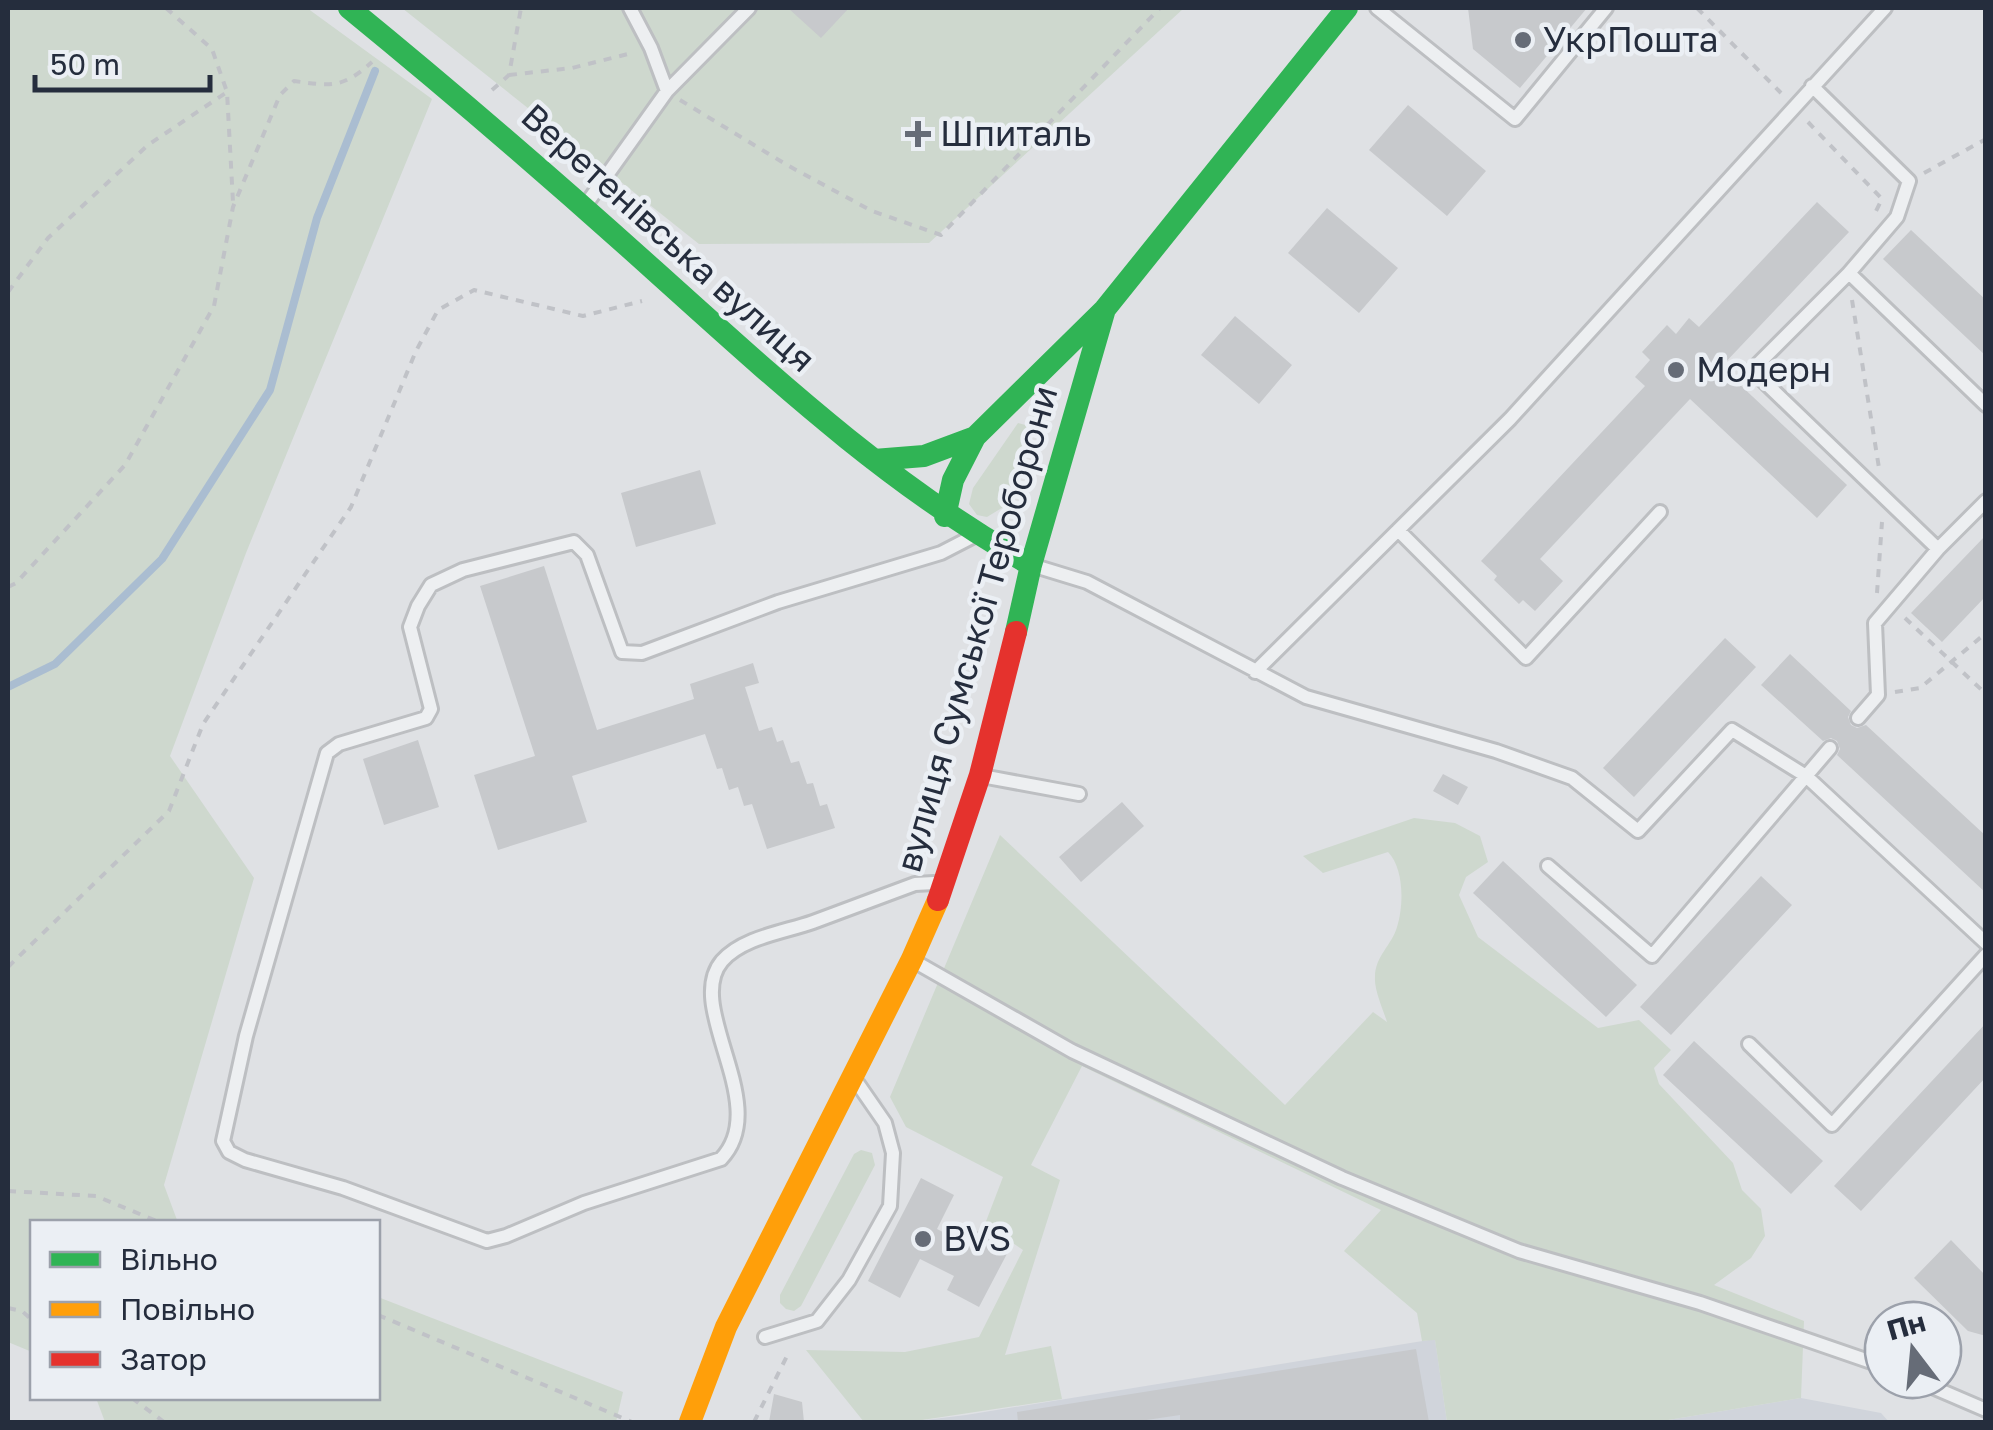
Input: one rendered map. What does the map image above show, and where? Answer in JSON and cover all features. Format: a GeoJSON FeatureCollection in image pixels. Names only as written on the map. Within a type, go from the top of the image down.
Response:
{"type":"FeatureCollection","features":[{"type":"Feature","properties":{"kind":"main road","name":"Веретенівська вулиця"},"geometry":{"type":"LineString","coordinates":[[349,8],[583,208],[810,412],[945,516],[1031,565]]}},
{"type":"Feature","properties":{"kind":"main road","name":"вулиця Сумської Тероборони"},"geometry":{"type":"LineString","coordinates":[[690,1422],[726,1327],[912,959],[945,883],[980,775],[1031,565],[1105,309],[1347,8]]}},
{"type":"Feature","properties":{"kind":"main road"},"geometry":{"type":"LineString","coordinates":[[945,516],[953,480],[975,437],[1105,309]]}},
{"type":"Feature","properties":{"kind":"main road"},"geometry":{"type":"LineString","coordinates":[[874,460],[924,456],[975,437]]}},
{"type":"Feature","properties":{"kind":"lane"},"geometry":{"type":"LineString","coordinates":[[630,8],[667,91]]}},
{"type":"Feature","properties":{"kind":"lane"},"geometry":{"type":"LineString","coordinates":[[583,208],[667,91],[749,8]]}},
{"type":"Feature","properties":{"kind":"lane"},"geometry":{"type":"LineString","coordinates":[[1377,8],[1515,119],[1606,8]]}},
{"type":"Feature","properties":{"kind":"lane"},"geometry":{"type":"LineString","coordinates":[[1255,672],[1510,420],[1885,8]]}},
{"type":"Feature","properties":{"kind":"lane"},"geometry":{"type":"LineString","coordinates":[[1812,86],[1908,181],[1897,218],[1752,370],[1938,549]]}},
{"type":"Feature","properties":{"kind":"lane"},"geometry":{"type":"LineString","coordinates":[[1849,272],[1986,405]]}},
{"type":"Feature","properties":{"kind":"lane"},"geometry":{"type":"LineString","coordinates":[[1858,718],[1878,694],[1875,623],[1938,549],[1986,501]]}},
{"type":"Feature","properties":{"kind":"lane"},"geometry":{"type":"LineString","coordinates":[[1398,530],[1526,658],[1660,512]]}},
{"type":"Feature","properties":{"kind":"lane"},"geometry":{"type":"LineString","coordinates":[[945,883],[915,884],[747,944],[722,960],[713,978],[712,1003],[734,1082],[738,1130],[733,1147],[721,1159],[584,1204],[506,1236],[487,1240],[343,1188],[246,1160],[228,1152],[222,1141],[246,1036],[327,753],[339,744],[426,718],[431,709],[410,627],[432,586],[462,570],[574,542],[586,555],[622,652],[642,653],[778,602],[941,553],[975,536]]}},
{"type":"Feature","properties":{"kind":"lane"},"geometry":{"type":"LineString","coordinates":[[1031,565],[1087,582],[1306,697],[1496,751],[1572,778],[1638,831],[1732,730],[1806,776],[1986,943]]}},
{"type":"Feature","properties":{"kind":"lane"},"geometry":{"type":"LineString","coordinates":[[1548,866],[1652,956],[1830,748]]}},
{"type":"Feature","properties":{"kind":"lane"},"geometry":{"type":"LineString","coordinates":[[980,775],[1078,794]]}},
{"type":"Feature","properties":{"kind":"lane"},"geometry":{"type":"LineString","coordinates":[[1748,1044],[1832,1125],[1986,954]]}},
{"type":"Feature","properties":{"kind":"lane"},"geometry":{"type":"LineString","coordinates":[[912,959],[1072,1051],[1360,1186],[1519,1251],[1700,1303],[1863,1357]]}},
{"type":"Feature","properties":{"kind":"lane"},"geometry":{"type":"LineString","coordinates":[[765,1338],[817,1321],[848,1280],[890,1206],[893,1153],[885,1123],[853,1077]]}},
{"type":"Feature","properties":{"kind":"lane"},"geometry":{"type":"LineString","coordinates":[[1963,1400],[1986,1410]]}},
{"type":"Feature","properties":{"kind":"path"},"geometry":{"type":"LineString","coordinates":[[166,8],[212,48],[228,92],[233,207]]}},
{"type":"Feature","properties":{"kind":"path"},"geometry":{"type":"LineString","coordinates":[[510,75],[521,8]]}},
{"type":"Feature","properties":{"kind":"path"},"geometry":{"type":"LineString","coordinates":[[667,91],[787,165],[872,211],[942,234],[1160,8]]}},
{"type":"Feature","properties":{"kind":"path"},"geometry":{"type":"LineString","coordinates":[[8,587],[126,466],[214,306],[233,207],[280,95],[294,81],[333,87],[357,76],[393,43]]}},
{"type":"Feature","properties":{"kind":"path"},"geometry":{"type":"LineString","coordinates":[[469,109],[510,75],[572,68],[651,48]]}},
{"type":"Feature","properties":{"kind":"path"},"geometry":{"type":"LineString","coordinates":[[8,292],[48,238],[148,145],[228,92]]}},
{"type":"Feature","properties":{"kind":"path"},"geometry":{"type":"LineString","coordinates":[[1908,181],[1986,139]]}},
{"type":"Feature","properties":{"kind":"path"},"geometry":{"type":"LineString","coordinates":[[8,967],[168,812],[204,724],[351,507],[416,351],[438,310],[474,290],[583,316],[641,302]]}},
{"type":"Feature","properties":{"kind":"path"},"geometry":{"type":"LineString","coordinates":[[1891,604],[1986,694]]}},
{"type":"Feature","properties":{"kind":"path"},"geometry":{"type":"LineString","coordinates":[[1878,694],[1920,688],[1986,633]]}},
{"type":"Feature","properties":{"kind":"path"},"geometry":{"type":"LineString","coordinates":[[8,1191],[96,1196],[154,1220]]}},
{"type":"Feature","properties":{"kind":"path"},"geometry":{"type":"LineString","coordinates":[[8,1308],[22,1311],[30,1318]]}},
{"type":"Feature","properties":{"kind":"path"},"geometry":{"type":"LineString","coordinates":[[380,1316],[632,1422]]}},
{"type":"Feature","properties":{"kind":"path"},"geometry":{"type":"LineString","coordinates":[[754,1422],[787,1356]]}},
{"type":"Feature","properties":{"kind":"path"},"geometry":{"type":"LineString","coordinates":[[135,1400],[164,1422]]}},
{"type":"Feature","properties":{"kind":"shaded area"},"geometry":{"type":"Polygon","coordinates":[[[8,8],[307,8],[432,99],[246,553],[170,756],[254,878],[164,1185],[177,1220],[30,1220],[30,1351],[8,1342],[8,8]]]}},
{"type":"Feature","properties":{"kind":"shaded area"},"geometry":{"type":"Polygon","coordinates":[[[402,8],[1184,8],[929,243],[699,244],[402,8]]]}},
{"type":"Feature","properties":{"kind":"shaded area"},"geometry":{"type":"Polygon","coordinates":[[[1018,423],[1029,426],[1005,506],[987,517],[977,515],[969,504],[973,488],[1018,423]]]}},
{"type":"Feature","properties":{"kind":"shaded area"},"geometry":{"type":"Polygon","coordinates":[[[1414,818],[1455,823],[1480,836],[1488,862],[1466,877],[1459,895],[1478,937],[1598,1028],[1639,1020],[1671,1050],[1654,1068],[1659,1084],[1733,1163],[1742,1190],[1761,1209],[1765,1236],[1751,1258],[1714,1285],[1804,1321],[1801,1398],[1656,1422],[1447,1422],[1435,1340],[1422,1341],[1417,1313],[1344,1251],[1381,1210],[1082,1066],[1031,1165],[1060,1180],[1005,1355],[1051,1346],[1062,1399],[909,1422],[864,1422],[806,1350],[905,1352],[979,1337],[1023,1250],[985,1224],[1003,1177],[906,1127],[890,1097],[1000,835],[1285,1105],[1373,1012],[1387,1022],[1375,977],[1395,933],[1401,908],[1400,877],[1388,852],[1323,873],[1303,856],[1414,818]]]}},
{"type":"Feature","properties":{"kind":"shaded area"},"geometry":{"type":"Polygon","coordinates":[[[861,1150],[872,1153],[875,1165],[801,1306],[794,1311],[786,1309],[780,1303],[780,1295],[854,1154],[861,1150]]]}},
{"type":"Feature","properties":{"kind":"shaded area"},"geometry":{"type":"Polygon","coordinates":[[[380,1298],[623,1392],[616,1422],[105,1422],[97,1400],[380,1400],[380,1298]]]}},
{"type":"Feature","properties":{"kind":"shaded area"},"geometry":{"type":"Polygon","coordinates":[[[1435,1339],[1447,1422],[909,1422],[966,1415],[1435,1339]]]}},
{"type":"Feature","properties":{"kind":"shaded area"},"geometry":{"type":"Polygon","coordinates":[[[1801,1398],[1881,1413],[1889,1422],[1656,1422],[1801,1398]]]}},
{"type":"Feature","properties":{"kind":"building"},"geometry":{"type":"Polygon","coordinates":[[[788,8],[849,8],[821,38],[788,8]]]}},
{"type":"Feature","properties":{"kind":"building"},"geometry":{"type":"Polygon","coordinates":[[[1468,8],[1587,8],[1520,88],[1473,49],[1468,8]]]}},
{"type":"Feature","properties":{"kind":"building"},"geometry":{"type":"Polygon","coordinates":[[[1408,105],[1486,171],[1447,216],[1369,150],[1408,105]]]}},
{"type":"Feature","properties":{"kind":"building"},"geometry":{"type":"Polygon","coordinates":[[[1817,202],[1849,232],[1721,367],[1847,485],[1817,518],[1690,399],[1540,559],[1563,581],[1535,611],[1523,600],[1519,604],[1481,561],[1645,386],[1635,377],[1650,360],[1642,352],[1667,325],[1676,334],[1689,318],[1699,327],[1817,202]]]}},
{"type":"Feature","properties":{"kind":"building"},"geometry":{"type":"Polygon","coordinates":[[[1327,208],[1398,268],[1359,313],[1288,253],[1327,208]]]}},
{"type":"Feature","properties":{"kind":"building"},"geometry":{"type":"Polygon","coordinates":[[[1911,230],[1986,300],[1986,356],[1883,259],[1911,230]]]}},
{"type":"Feature","properties":{"kind":"building"},"geometry":{"type":"Polygon","coordinates":[[[1235,316],[1292,365],[1259,404],[1201,355],[1235,316]]]}},
{"type":"Feature","properties":{"kind":"building"},"geometry":{"type":"Polygon","coordinates":[[[700,470],[716,524],[636,547],[621,493],[700,470]]]}},
{"type":"Feature","properties":{"kind":"building"},"geometry":{"type":"Polygon","coordinates":[[[1986,535],[1986,596],[1942,642],[1911,613],[1986,535]]]}},
{"type":"Feature","properties":{"kind":"building"},"geometry":{"type":"Polygon","coordinates":[[[544,566],[597,730],[694,699],[690,684],[753,663],[759,683],[745,687],[759,731],[772,727],[777,742],[783,740],[791,763],[799,761],[807,784],[813,783],[820,806],[827,804],[835,828],[767,849],[752,804],[744,806],[738,787],[729,790],[705,734],[572,776],[587,822],[498,850],[474,775],[535,756],[480,586],[544,566]]]}},
{"type":"Feature","properties":{"kind":"building"},"geometry":{"type":"Polygon","coordinates":[[[1725,638],[1756,667],[1634,797],[1603,768],[1725,638]]]}},
{"type":"Feature","properties":{"kind":"building"},"geometry":{"type":"Polygon","coordinates":[[[1790,654],[1851,711],[1851,725],[1866,725],[1986,836],[1986,893],[1837,755],[1837,741],[1823,741],[1761,685],[1790,654]]]}},
{"type":"Feature","properties":{"kind":"building"},"geometry":{"type":"Polygon","coordinates":[[[418,740],[439,807],[384,825],[363,759],[418,740]]]}},
{"type":"Feature","properties":{"kind":"building"},"geometry":{"type":"Polygon","coordinates":[[[1443,774],[1468,787],[1458,805],[1433,791],[1443,774]]]}},
{"type":"Feature","properties":{"kind":"building"},"geometry":{"type":"Polygon","coordinates":[[[1122,802],[1144,826],[1081,882],[1059,857],[1122,802]]]}},
{"type":"Feature","properties":{"kind":"building"},"geometry":{"type":"Polygon","coordinates":[[[1503,861],[1637,985],[1606,1017],[1473,893],[1503,861]]]}},
{"type":"Feature","properties":{"kind":"building"},"geometry":{"type":"Polygon","coordinates":[[[1761,876],[1792,905],[1671,1035],[1640,1007],[1761,876]]]}},
{"type":"Feature","properties":{"kind":"building"},"geometry":{"type":"Polygon","coordinates":[[[1986,1023],[1986,1077],[1861,1211],[1834,1186],[1986,1023]]]}},
{"type":"Feature","properties":{"kind":"building"},"geometry":{"type":"Polygon","coordinates":[[[1694,1041],[1823,1161],[1791,1194],[1663,1075],[1694,1041]]]}},
{"type":"Feature","properties":{"kind":"building","name":"BVS"},"geometry":{"type":"Polygon","coordinates":[[[921,1178],[954,1195],[937,1229],[970,1246],[977,1231],[1010,1248],[979,1307],[947,1290],[954,1276],[920,1259],[900,1298],[868,1281],[921,1178]]]}},
{"type":"Feature","properties":{"kind":"building"},"geometry":{"type":"Polygon","coordinates":[[[1951,1240],[1986,1276],[1986,1336],[1963,1326],[1963,1300],[1936,1300],[1914,1278],[1951,1240]]]}},
{"type":"Feature","properties":{"kind":"building"},"geometry":{"type":"Polygon","coordinates":[[[1416,1349],[1429,1422],[1180,1422],[1180,1415],[1133,1422],[1018,1422],[1017,1412],[1416,1349]]]}},
{"type":"Feature","properties":{"kind":"building"},"geometry":{"type":"Polygon","coordinates":[[[774,1394],[802,1402],[804,1422],[769,1422],[774,1394]]]}},
{"type":"Feature","properties":{"kind":"waterway"},"geometry":{"type":"LineString","coordinates":[[8,687],[55,664],[162,559],[270,390],[317,218],[375,71]]}},
{"type":"Feature","properties":{"kind":"traffic: fast"},"geometry":{"type":"LineString","coordinates":[[349,8],[835,428],[929,501],[1031,565]]}},
{"type":"Feature","properties":{"kind":"traffic: fast"},"geometry":{"type":"LineString","coordinates":[[1016,632],[1031,565],[1105,309],[1347,8]]}},
{"type":"Feature","properties":{"kind":"traffic: fast"},"geometry":{"type":"LineString","coordinates":[[945,516],[953,480],[975,437],[1105,309]]}},
{"type":"Feature","properties":{"kind":"traffic: fast"},"geometry":{"type":"LineString","coordinates":[[874,460],[924,456],[975,437]]}},
{"type":"Feature","properties":{"kind":"traffic: slow"},"geometry":{"type":"LineString","coordinates":[[690,1422],[726,1327],[938,900]]}},
{"type":"Feature","properties":{"kind":"traffic: jam"},"geometry":{"type":"LineString","coordinates":[[938,900],[980,775],[1016,632]]}},
{"type":"Feature","properties":{"kind":"place","name":"УкрПошта"},"geometry":{"type":"Point","coordinates":[1523,40]}},
{"type":"Feature","properties":{"kind":"place","name":"Шпиталь"},"geometry":{"type":"Point","coordinates":[918,134]}},
{"type":"Feature","properties":{"kind":"place","name":"Модерн"},"geometry":{"type":"Point","coordinates":[1676,370]}},
{"type":"Feature","properties":{"kind":"place","name":"BVS"},"geometry":{"type":"Point","coordinates":[923,1239]}}]}
